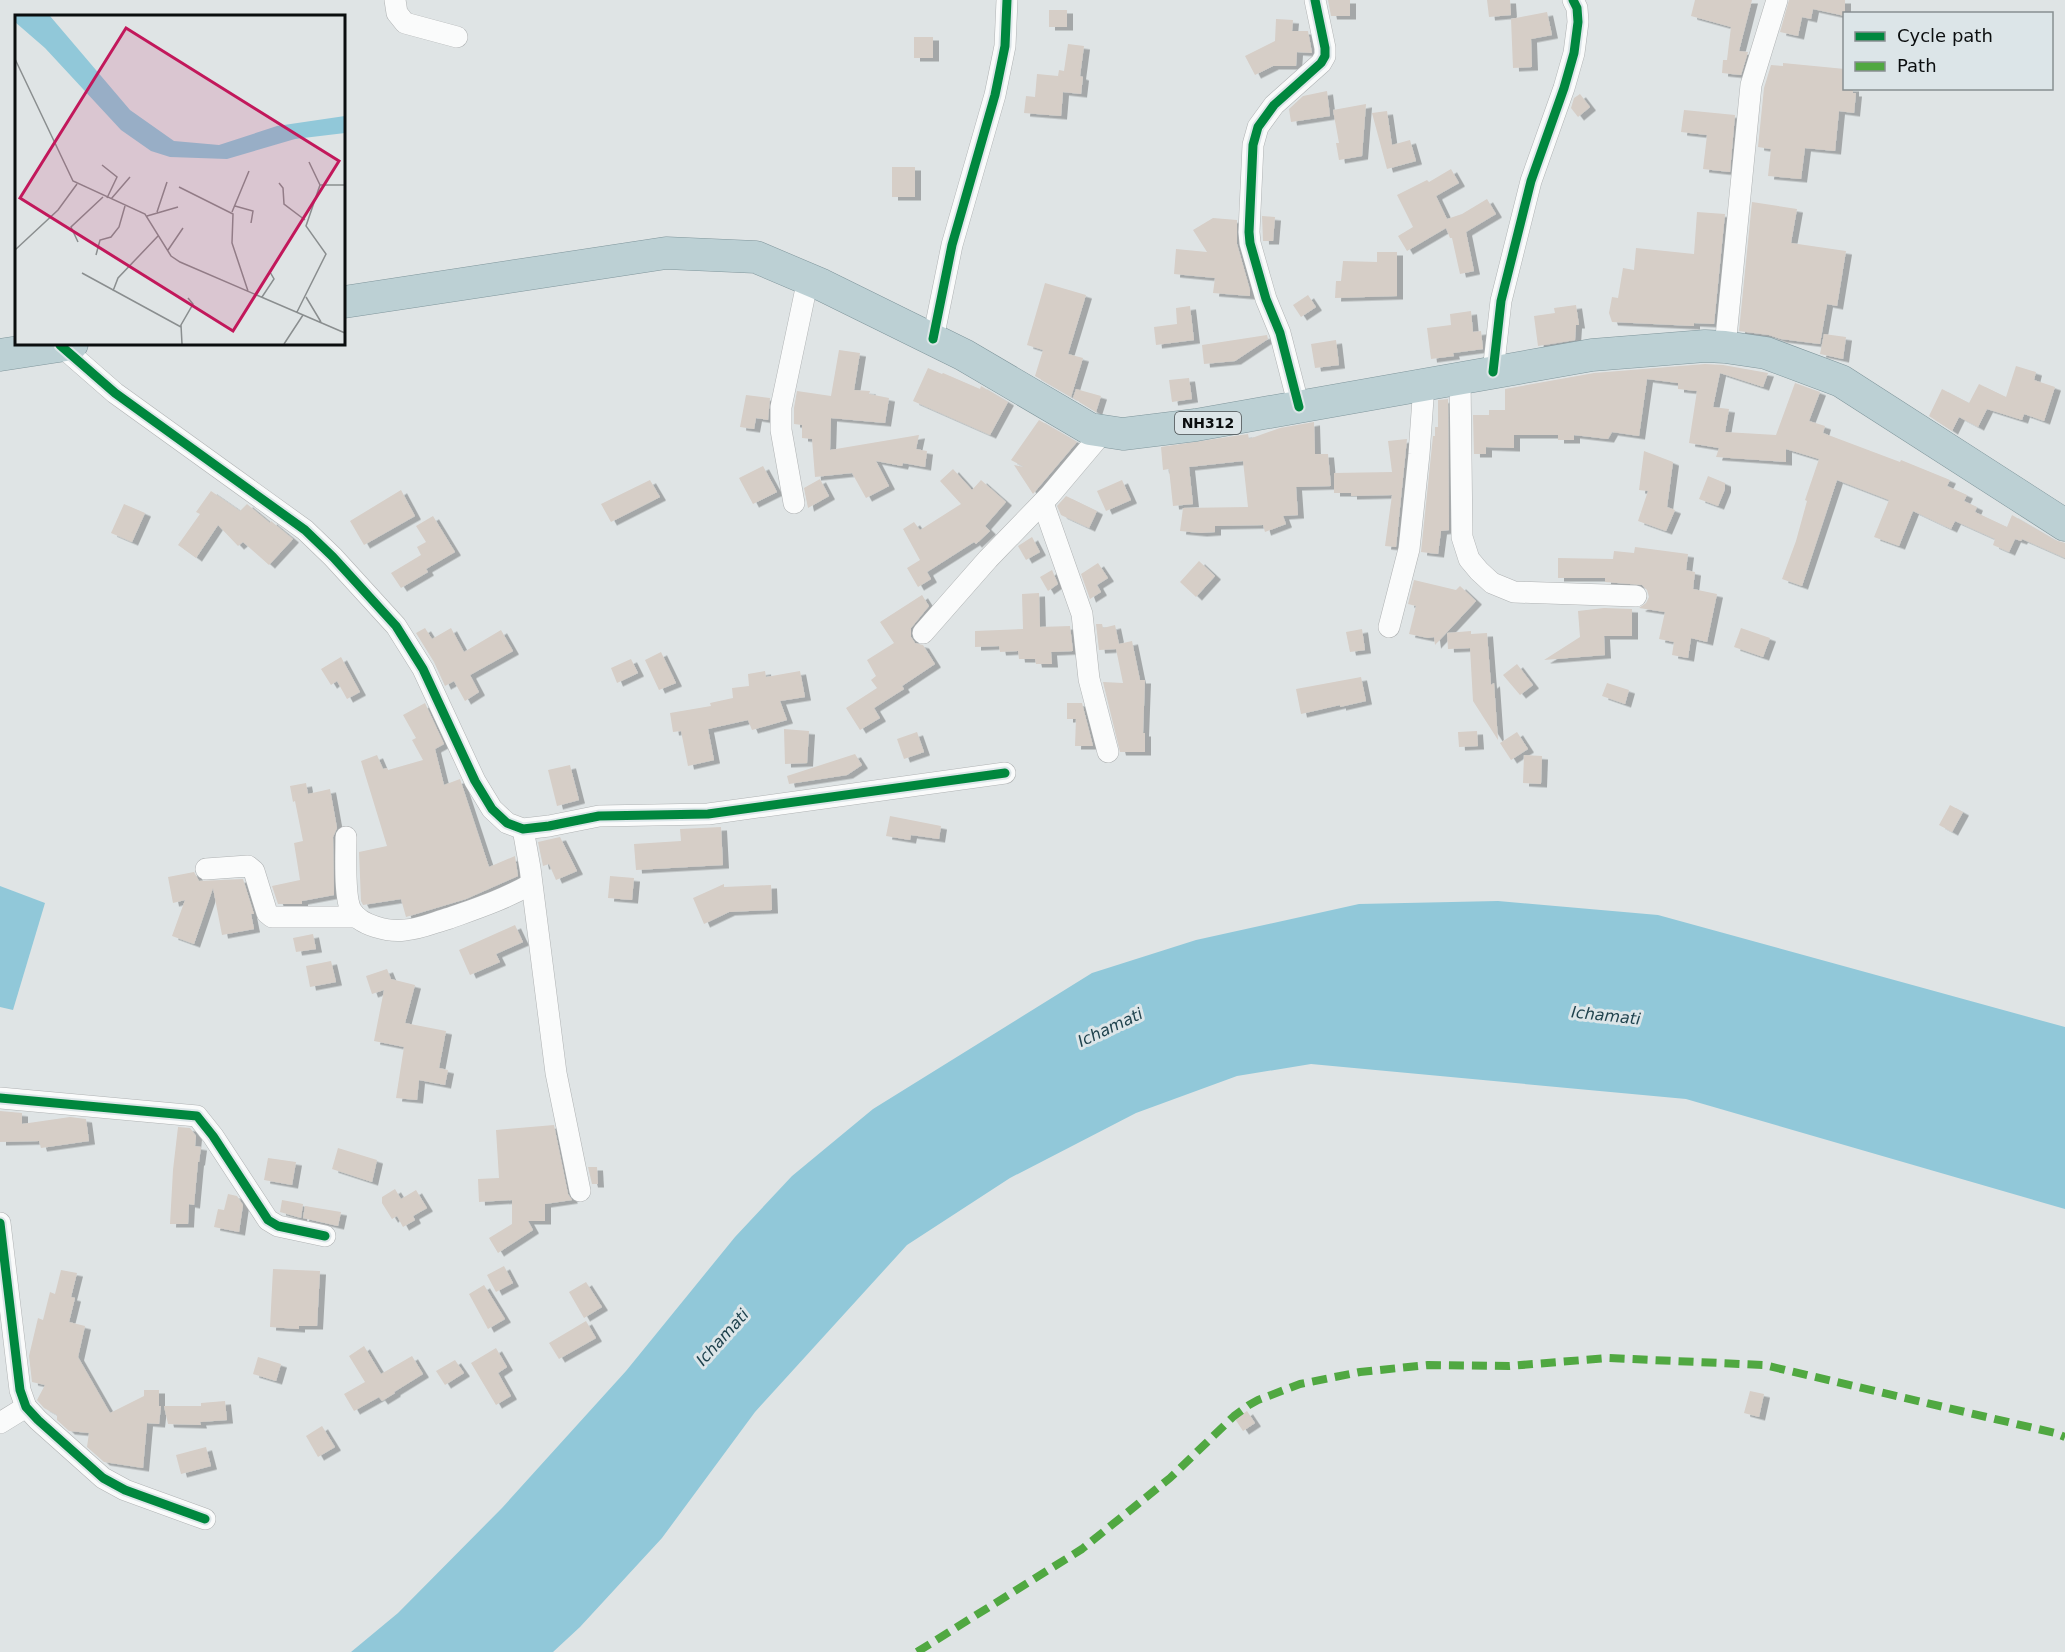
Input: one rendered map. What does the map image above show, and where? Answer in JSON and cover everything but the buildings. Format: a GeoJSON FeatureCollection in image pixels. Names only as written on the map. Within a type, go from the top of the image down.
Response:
{"type":"FeatureCollection","features":[{"type":"Feature","properties":{"kind":"highway","name":"NH312"},"geometry":{"type":"LineString","coordinates":[[345,302],[666,253],[756,257],[808,279],[933,339],[1090,429],[1123,434],[1299,407],[1592,355],[1705,346],[1725,347],[1766,353],[1841,381],[2065,525]]}},
{"type":"Feature","properties":{"kind":"highway"},"geometry":{"type":"LineString","coordinates":[[0,355],[60,345]]}},
{"type":"Feature","properties":{"kind":"street"},"geometry":{"type":"LineString","coordinates":[[395,0],[397,13],[405,23],[457,37]]}},
{"type":"Feature","properties":{"kind":"street"},"geometry":{"type":"LineString","coordinates":[[933,339],[952,245],[997,86],[1005,46],[1007,0]]}},
{"type":"Feature","properties":{"kind":"street"},"geometry":{"type":"LineString","coordinates":[[1299,407],[1280,333],[1266,299],[1249,232],[1253,145],[1258,127],[1274,105],[1325,56],[1315,0]]}},
{"type":"Feature","properties":{"kind":"street"},"geometry":{"type":"LineString","coordinates":[[1493,372],[1501,301],[1531,181],[1574,53],[1578,22],[1577,8],[1573,0]]}},
{"type":"Feature","properties":{"kind":"street"},"geometry":{"type":"LineString","coordinates":[[1725,347],[1751,85],[1777,0]]}},
{"type":"Feature","properties":{"kind":"street"},"geometry":{"type":"LineString","coordinates":[[794,502],[782,430],[781,407],[808,279]]}},
{"type":"Feature","properties":{"kind":"street"},"geometry":{"type":"LineString","coordinates":[[67,345],[115,393],[305,530],[387,615],[423,669],[476,781],[492,809],[507,823],[523,829],[599,816],[708,814],[1005,773]]}},
{"type":"Feature","properties":{"kind":"street"},"geometry":{"type":"LineString","coordinates":[[1460,378],[1462,537],[1469,559],[1492,584],[1514,592],[1636,596]]}},
{"type":"Feature","properties":{"kind":"street"},"geometry":{"type":"LineString","coordinates":[[1389,627],[1409,549],[1424,385]]}},
{"type":"Feature","properties":{"kind":"street"},"geometry":{"type":"LineString","coordinates":[[923,633],[987,559],[1043,503],[1104,431]]}},
{"type":"Feature","properties":{"kind":"street"},"geometry":{"type":"LineString","coordinates":[[1043,503],[1082,614],[1089,679],[1108,752]]}},
{"type":"Feature","properties":{"kind":"street"},"geometry":{"type":"LineString","coordinates":[[523,829],[556,1073],[580,1191]]}},
{"type":"Feature","properties":{"kind":"street"},"geometry":{"type":"LineString","coordinates":[[346,837],[346,874],[350,909],[362,922],[380,927],[402,931],[418,928],[487,905],[531,884]]}},
{"type":"Feature","properties":{"kind":"street"},"geometry":{"type":"LineString","coordinates":[[206,869],[248,866],[254,871],[267,912],[272,917],[356,916]]}},
{"type":"Feature","properties":{"kind":"street"},"geometry":{"type":"LineString","coordinates":[[0,1098],[197,1116],[213,1136],[268,1220],[278,1226],[325,1236]]}},
{"type":"Feature","properties":{"kind":"street"},"geometry":{"type":"LineString","coordinates":[[0,1223],[20,1390],[26,1407],[103,1478],[125,1490],[206,1519]]}},
{"type":"Feature","properties":{"kind":"street"},"geometry":{"type":"LineString","coordinates":[[0,1423],[26,1407]]}},
{"type":"Feature","properties":{"kind":"water"},"geometry":{"type":"Polygon","coordinates":[[[0,886],[45,903],[13,1010],[0,1007],[0,886]]]}},
{"type":"Feature","properties":{"kind":"water","name":"Ichamati"},"geometry":{"type":"Polygon","coordinates":[[[1498,901],[1658,915],[2065,1027],[2065,1209],[1686,1099],[1311,1064],[1237,1076],[1136,1113],[1010,1178],[907,1245],[755,1412],[662,1538],[580,1627],[553,1652],[351,1652],[398,1613],[502,1508],[626,1371],[735,1237],[792,1176],[873,1109],[1092,973],[1196,940],[1359,904],[1498,901]]]}},
{"type":"Feature","properties":{"kind":"marked path"},"geometry":{"type":"LineString","coordinates":[[917,1652],[1082,1549],[1170,1478],[1234,1416],[1249,1405],[1300,1384],[1360,1372],[1428,1365],[1509,1366],[1608,1358],[1764,1365],[2065,1437]]}},
{"type":"Feature","properties":{"kind":"cycle path"},"geometry":{"type":"LineString","coordinates":[[933,339],[952,245],[995,95],[1005,46],[1007,0]]}},
{"type":"Feature","properties":{"kind":"cycle path"},"geometry":{"type":"LineString","coordinates":[[1299,407],[1280,333],[1266,299],[1249,232],[1253,145],[1258,127],[1274,105],[1321,63],[1325,56],[1315,0]]}},
{"type":"Feature","properties":{"kind":"cycle path"},"geometry":{"type":"LineString","coordinates":[[1493,372],[1501,301],[1531,181],[1574,53],[1578,22],[1577,8],[1573,0]]}},
{"type":"Feature","properties":{"kind":"cycle path"},"geometry":{"type":"LineString","coordinates":[[60,345],[115,393],[305,530],[333,557],[396,626],[423,669],[475,781],[492,809],[507,823],[523,829],[599,816],[708,814],[1005,773]]}},
{"type":"Feature","properties":{"kind":"cycle path"},"geometry":{"type":"LineString","coordinates":[[0,1098],[197,1116],[213,1136],[268,1220],[278,1226],[325,1236]]}},
{"type":"Feature","properties":{"kind":"cycle path"},"geometry":{"type":"LineString","coordinates":[[0,1223],[20,1390],[26,1407],[103,1478],[125,1490],[205,1519]]}}]}
